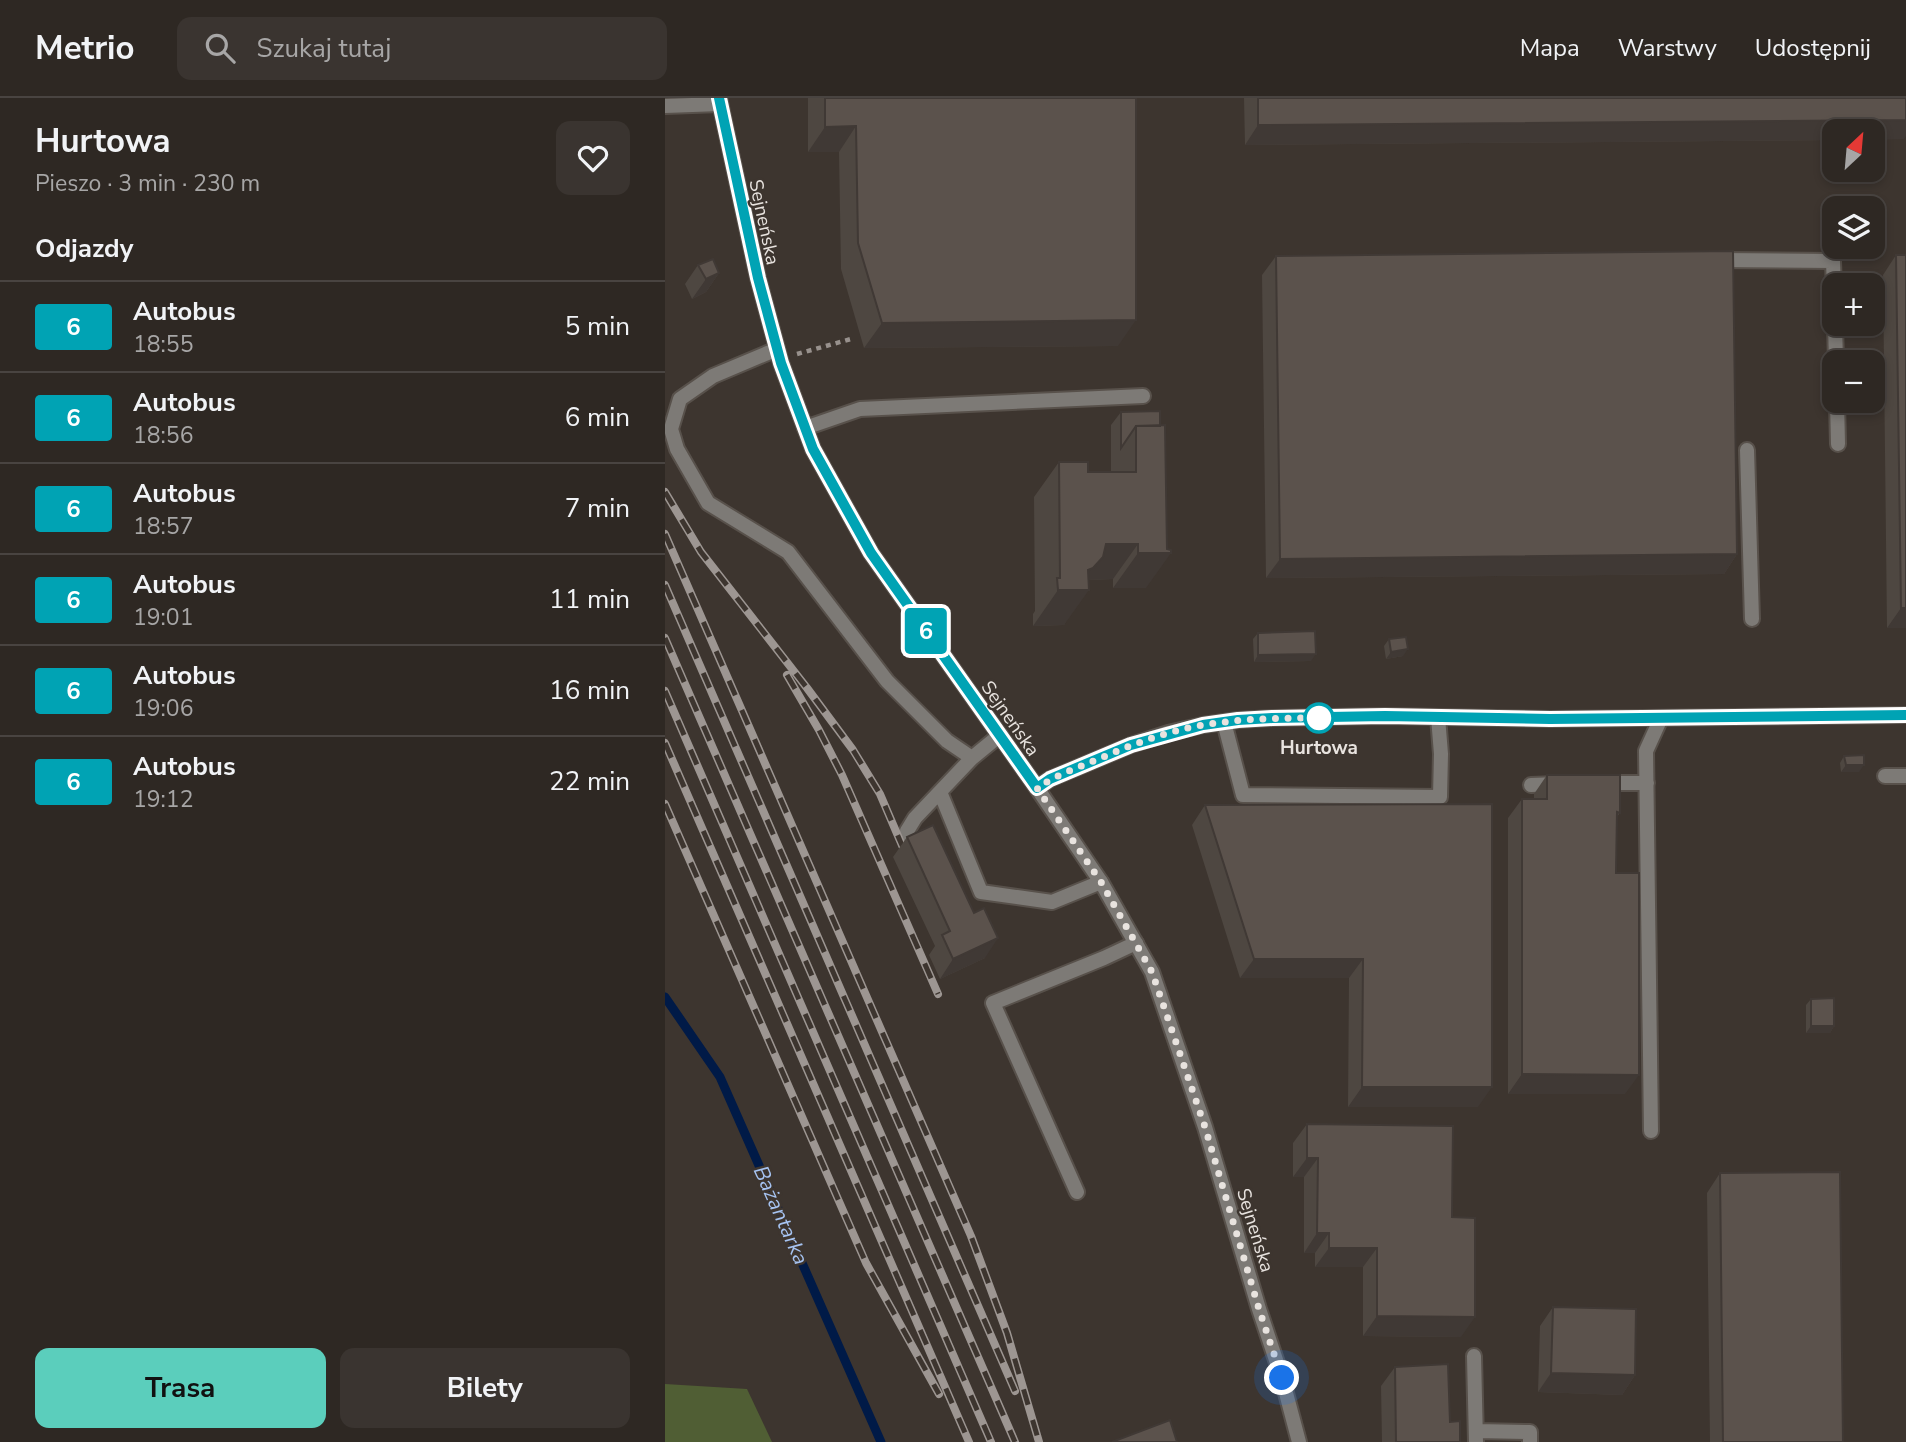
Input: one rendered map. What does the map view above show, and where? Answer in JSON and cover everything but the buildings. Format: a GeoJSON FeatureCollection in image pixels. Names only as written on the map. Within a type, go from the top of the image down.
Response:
{"type":"FeatureCollection","features":[{"type":"Feature","properties":{"kind":"street"},"geometry":{"type":"LineString","coordinates":[[665,106],[719,101]]}},
{"type":"Feature","properties":{"kind":"street","name":"Sejneńska"},"geometry":{"type":"LineString","coordinates":[[719,101],[758,278],[778,354],[813,449],[871,553],[1101,882],[1152,972],[1205,1127],[1299,1442]]}},
{"type":"Feature","properties":{"kind":"street"},"geometry":{"type":"LineString","coordinates":[[1708,260],[1833,261],[1833,273]]}},
{"type":"Feature","properties":{"kind":"street"},"geometry":{"type":"LineString","coordinates":[[778,354],[713,376],[680,399],[671,429],[677,449],[708,503],[788,552],[887,681],[947,741],[972,758]]}},
{"type":"Feature","properties":{"kind":"street"},"geometry":{"type":"LineString","coordinates":[[805,428],[860,409],[1143,396]]}},
{"type":"Feature","properties":{"kind":"street"},"geometry":{"type":"LineString","coordinates":[[1837,413],[1838,444]]}},
{"type":"Feature","properties":{"kind":"street"},"geometry":{"type":"LineString","coordinates":[[1747,450],[1752,619]]}},
{"type":"Feature","properties":{"kind":"street"},"geometry":{"type":"LineString","coordinates":[[1037,788],[1050,779],[1131,745],[1168,733],[1224,722],[1272,718],[1550,719],[1906,715]]}},
{"type":"Feature","properties":{"kind":"street"},"geometry":{"type":"LineString","coordinates":[[1224,722],[1243,795],[1440,797],[1438,717]]}},
{"type":"Feature","properties":{"kind":"street"},"geometry":{"type":"LineString","coordinates":[[1651,1131],[1646,751],[1661,718]]}},
{"type":"Feature","properties":{"kind":"street"},"geometry":{"type":"LineString","coordinates":[[909,840],[907,831],[915,818],[972,758],[1000,736]]}},
{"type":"Feature","properties":{"kind":"street"},"geometry":{"type":"LineString","coordinates":[[1885,776],[1906,776]]}},
{"type":"Feature","properties":{"kind":"street"},"geometry":{"type":"LineString","coordinates":[[1595,783],[1647,783]]}},
{"type":"Feature","properties":{"kind":"street"},"geometry":{"type":"LineString","coordinates":[[1531,785],[1569,784]]}},
{"type":"Feature","properties":{"kind":"street"},"geometry":{"type":"LineString","coordinates":[[940,792],[981,892],[1052,902],[1101,882]]}},
{"type":"Feature","properties":{"kind":"street"},"geometry":{"type":"LineString","coordinates":[[1077,1192],[993,1003],[1136,943]]}},
{"type":"Feature","properties":{"kind":"street"},"geometry":{"type":"LineString","coordinates":[[1474,1356],[1476,1437],[1530,1432],[1530,1442]]}},
{"type":"Feature","properties":{"kind":"path"},"geometry":{"type":"LineString","coordinates":[[778,354],[851,339]]}},
{"type":"Feature","properties":{"kind":"green space"},"geometry":{"type":"Polygon","coordinates":[[[665,1384],[747,1389],[772,1442],[665,1442],[665,1384]]]}},
{"type":"Feature","properties":{"kind":"waterway","name":"Bażantarka"},"geometry":{"type":"LineString","coordinates":[[665,997],[720,1077],[881,1442]]}},
{"type":"Feature","properties":{"kind":"railway"},"geometry":{"type":"LineString","coordinates":[[665,492],[701,552],[853,750],[880,794],[904,850]]}},
{"type":"Feature","properties":{"kind":"railway"},"geometry":{"type":"LineString","coordinates":[[665,534],[971,1236],[1007,1333],[1039,1442]]}},
{"type":"Feature","properties":{"kind":"railway"},"geometry":{"type":"LineString","coordinates":[[665,585],[1015,1391]]}},
{"type":"Feature","properties":{"kind":"railway"},"geometry":{"type":"LineString","coordinates":[[665,638],[1015,1442]]}},
{"type":"Feature","properties":{"kind":"railway"},"geometry":{"type":"LineString","coordinates":[[787,675],[842,775],[938,994]]}},
{"type":"Feature","properties":{"kind":"railway"},"geometry":{"type":"LineString","coordinates":[[665,691],[991,1442]]}},
{"type":"Feature","properties":{"kind":"railway"},"geometry":{"type":"LineString","coordinates":[[665,743],[969,1442]]}},
{"type":"Feature","properties":{"kind":"railway"},"geometry":{"type":"LineString","coordinates":[[665,804],[866,1263],[939,1394]]}},
{"type":"Feature","properties":{"kind":"bus line","name":"6"},"geometry":{"type":"LineString","coordinates":[[719,98],[758,278],[781,363],[813,449],[871,553],[1037,788],[1050,779],[1131,745],[1168,733],[1238,720],[1385,716],[1550,719],[1906,715]]}},
{"type":"Feature","properties":{"kind":"place","name":"Hurtowa"},"geometry":{"type":"Point","coordinates":[1319,718]}},
{"type":"Feature","properties":{"kind":"route"},"geometry":{"type":"LineString","coordinates":[[1282,1378],[1205,1127],[1152,972],[1101,882],[1037,788],[1050,779],[1131,745],[1168,733],[1238,720],[1323,718],[1319,718]]}}]}
